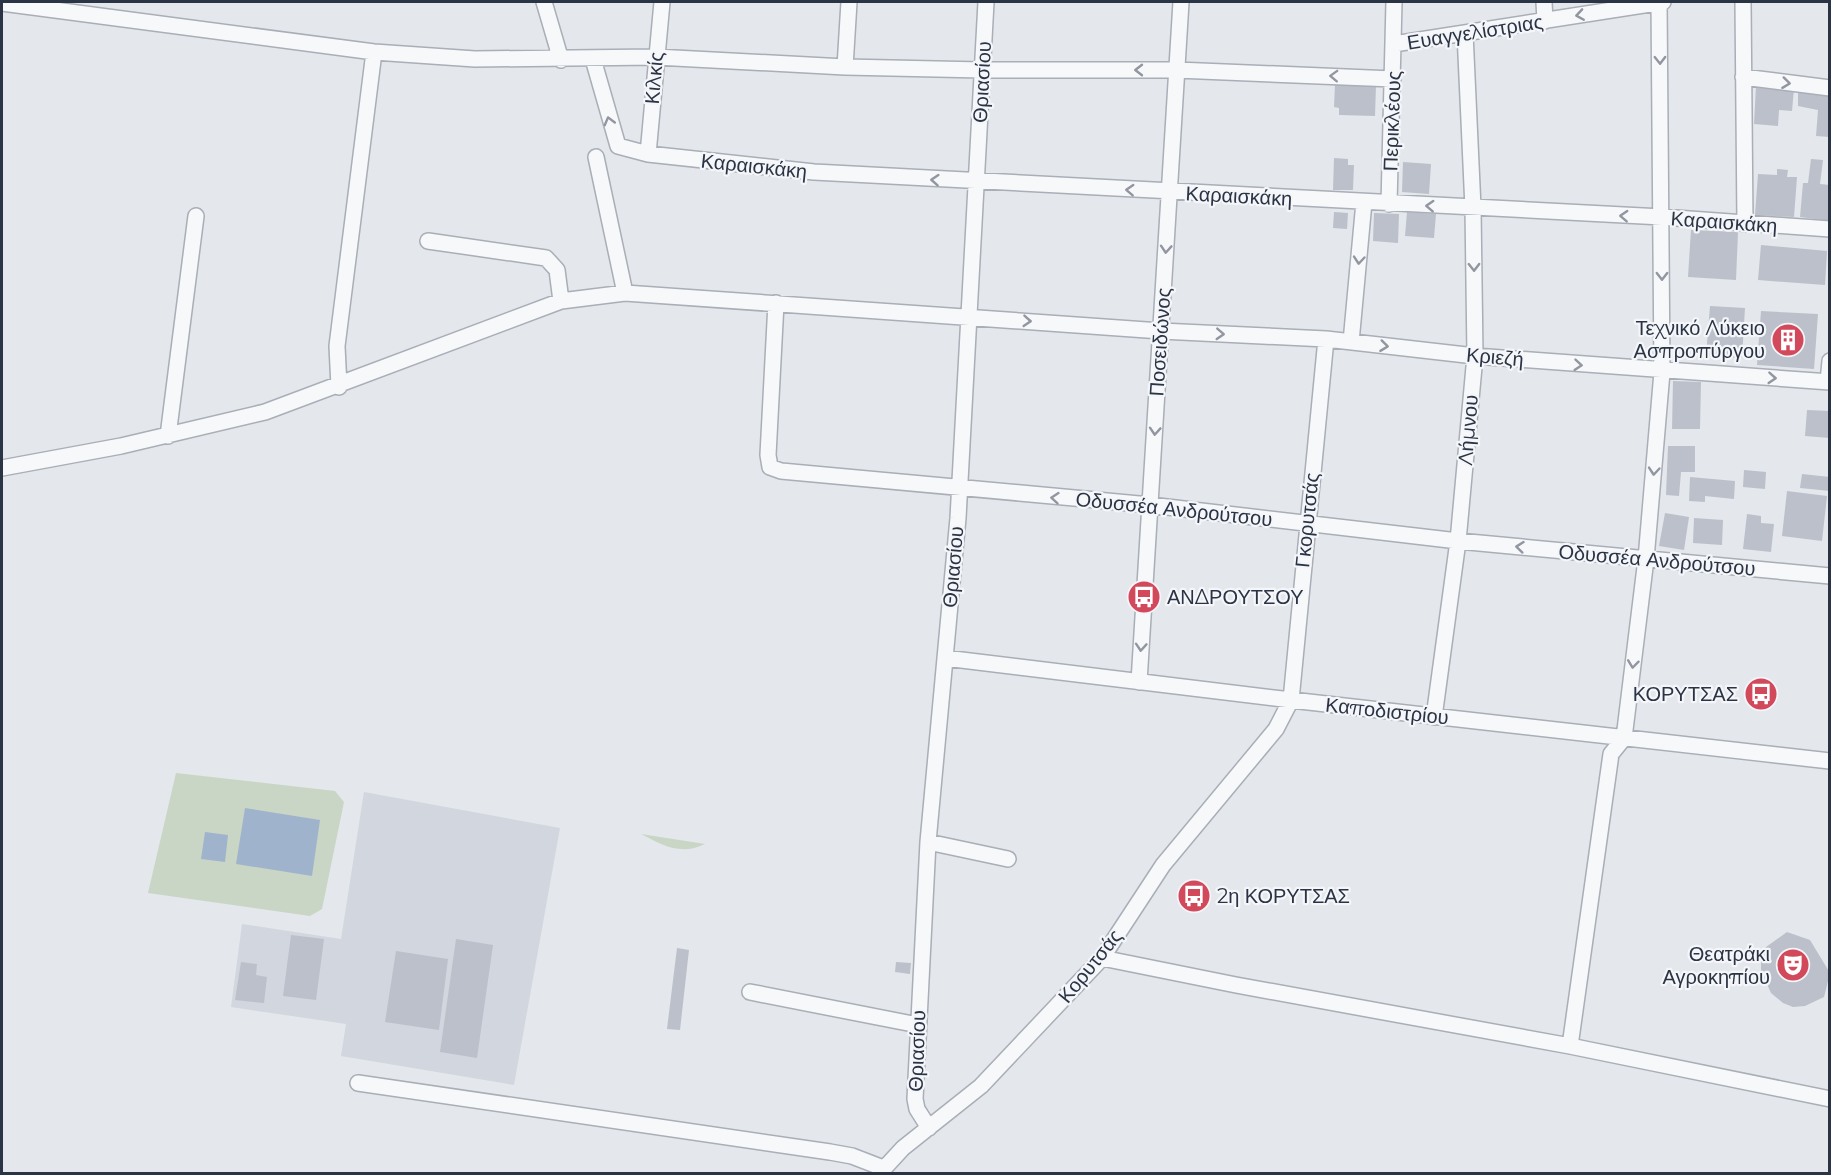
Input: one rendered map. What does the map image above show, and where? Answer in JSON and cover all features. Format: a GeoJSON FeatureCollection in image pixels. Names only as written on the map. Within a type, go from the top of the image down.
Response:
{"type":"FeatureCollection","features":[{"type":"Feature","properties":{"kind":"street"},"geometry":{"type":"LineString","coordinates":[[544,2],[561,60]]}},
{"type":"Feature","properties":{"kind":"street","name":"Κιλκίς"},"geometry":{"type":"LineString","coordinates":[[648,154],[662,2]]}},
{"type":"Feature","properties":{"kind":"street"},"geometry":{"type":"LineString","coordinates":[[845,67],[849,2]]}},
{"type":"Feature","properties":{"kind":"street","name":"Θριασίου"},"geometry":{"type":"LineString","coordinates":[[929,1128],[917,1109],[915,1099],[918,1025],[928,842],[959,490],[986,2]]}},
{"type":"Feature","properties":{"kind":"street","name":"Ποσειδώνος"},"geometry":{"type":"LineString","coordinates":[[1139,682],[1182,2]]}},
{"type":"Feature","properties":{"kind":"street","name":"Περικλέους"},"geometry":{"type":"LineString","coordinates":[[1389,204],[1394,2]]}},
{"type":"Feature","properties":{"kind":"street"},"geometry":{"type":"LineString","coordinates":[[1544,2],[1545,21]]}},
{"type":"Feature","properties":{"kind":"street"},"geometry":{"type":"LineString","coordinates":[[1570,1046],[1611,754],[1624,738],[1646,559],[1662,372],[1660,2]]}},
{"type":"Feature","properties":{"kind":"street","name":"Ευαγγελίστριας"},"geometry":{"type":"LineString","coordinates":[[1394,44],[1660,2]]}},
{"type":"Feature","properties":{"kind":"street"},"geometry":{"type":"LineString","coordinates":[[1743,2],[1745,224]]}},
{"type":"Feature","properties":{"kind":"street"},"geometry":{"type":"LineString","coordinates":[[2,3],[374,52],[475,59],[561,60],[656,57],[845,67],[1177,70],[1393,78]]}},
{"type":"Feature","properties":{"kind":"street","name":"Λήμνου"},"geometry":{"type":"LineString","coordinates":[[1434,717],[1458,541],[1475,356],[1473,208],[1465,33]]}},
{"type":"Feature","properties":{"kind":"street"},"geometry":{"type":"LineString","coordinates":[[339,387],[337,346],[374,52]]}},
{"type":"Feature","properties":{"kind":"street","name":"Καραισκάκη"},"geometry":{"type":"LineString","coordinates":[[593,59],[618,146],[648,154],[814,172],[976,183],[1662,218],[1830,230]]}},
{"type":"Feature","properties":{"kind":"street"},"geometry":{"type":"LineString","coordinates":[[1743,77],[1830,88]]}},
{"type":"Feature","properties":{"kind":"street"},"geometry":{"type":"LineString","coordinates":[[596,157],[625,293]]}},
{"type":"Feature","properties":{"kind":"street"},"geometry":{"type":"LineString","coordinates":[[1351,342],[1364,202]]}},
{"type":"Feature","properties":{"kind":"street"},"geometry":{"type":"LineString","coordinates":[[168,436],[196,216]]}},
{"type":"Feature","properties":{"kind":"street"},"geometry":{"type":"LineString","coordinates":[[428,241],[546,258],[557,270],[561,301]]}},
{"type":"Feature","properties":{"kind":"street","name":"Κριεζή"},"geometry":{"type":"LineString","coordinates":[[2,468],[168,436],[265,412],[339,387],[561,301],[625,293],[1161,331],[1326,339],[1475,356],[1662,372],[1829,382]]}},
{"type":"Feature","properties":{"kind":"street","name":"Οδυσσέα Ανδρούτσου"},"geometry":{"type":"LineString","coordinates":[[776,303],[768,455],[770,466],[781,471],[1306,522],[1458,541],[1830,576]]}},
{"type":"Feature","properties":{"kind":"street","name":"Γκορυτσάς"},"geometry":{"type":"LineString","coordinates":[[1291,700],[1306,522],[1326,339]]}},
{"type":"Feature","properties":{"kind":"street"},"geometry":{"type":"LineString","coordinates":[[1829,382],[1830,361]]}},
{"type":"Feature","properties":{"kind":"street","name":"Καποδιστρίου"},"geometry":{"type":"LineString","coordinates":[[945,658],[1434,717],[1830,760]]}},
{"type":"Feature","properties":{"kind":"street","name":"Κορυτσάς"},"geometry":{"type":"LineString","coordinates":[[881,1171],[989,1078],[1102,958],[1163,865],[1276,729],[1291,700]]}},
{"type":"Feature","properties":{"kind":"street"},"geometry":{"type":"LineString","coordinates":[[928,842],[1008,859]]}},
{"type":"Feature","properties":{"kind":"street"},"geometry":{"type":"LineString","coordinates":[[1102,958],[1236,986],[1570,1046],[1830,1099]]}},
{"type":"Feature","properties":{"kind":"street"},"geometry":{"type":"LineString","coordinates":[[750,992],[918,1025]]}},
{"type":"Feature","properties":{"kind":"street"},"geometry":{"type":"LineString","coordinates":[[358,1083],[830,1152],[852,1156],[881,1171]]}},
{"type":"Feature","properties":{"kind":"shaded area"},"geometry":{"type":"Polygon","coordinates":[[[364,792],[560,828],[514,1085],[341,1056],[346,1024],[231,1007],[242,924],[341,939],[364,792]]]}},
{"type":"Feature","properties":{"kind":"green space"},"geometry":{"type":"Polygon","coordinates":[[[176,773],[335,791],[344,802],[322,909],[310,916],[148,893],[176,773]]]}},
{"type":"Feature","properties":{"kind":"green space"},"geometry":{"type":"Polygon","coordinates":[[[641,834],[705,844],[688,849],[672,848],[641,834]]]}},
{"type":"Feature","properties":{"kind":"water"},"geometry":{"type":"Polygon","coordinates":[[[245,808],[320,820],[312,876],[236,864],[245,808]]]}},
{"type":"Feature","properties":{"kind":"water"},"geometry":{"type":"Polygon","coordinates":[[[205,832],[228,835],[225,862],[201,859],[205,832]]]}},
{"type":"Feature","properties":{"kind":"building"},"geometry":{"type":"Polygon","coordinates":[[[1335,84],[1376,85],[1375,116],[1339,115],[1339,108],[1334,107],[1335,84]]]}},
{"type":"Feature","properties":{"kind":"building"},"geometry":{"type":"Polygon","coordinates":[[[1756,86],[1794,88],[1792,111],[1779,110],[1778,126],[1754,124],[1756,86]]]}},
{"type":"Feature","properties":{"kind":"building"},"geometry":{"type":"Polygon","coordinates":[[[1798,89],[1830,94],[1830,137],[1816,136],[1818,110],[1798,106],[1798,89]]]}},
{"type":"Feature","properties":{"kind":"building"},"geometry":{"type":"Polygon","coordinates":[[[1334,158],[1348,159],[1348,165],[1354,165],[1353,190],[1333,190],[1334,158]]]}},
{"type":"Feature","properties":{"kind":"building"},"geometry":{"type":"Polygon","coordinates":[[[1811,159],[1823,160],[1820,184],[1830,185],[1830,221],[1800,217],[1803,183],[1808,183],[1811,159]]]}},
{"type":"Feature","properties":{"kind":"building"},"geometry":{"type":"Polygon","coordinates":[[[1403,162],[1431,164],[1429,194],[1402,192],[1403,162]]]}},
{"type":"Feature","properties":{"kind":"building"},"geometry":{"type":"Polygon","coordinates":[[[1777,169],[1788,170],[1787,177],[1797,177],[1794,217],[1755,215],[1758,174],[1777,175],[1777,169]]]}},
{"type":"Feature","properties":{"kind":"building"},"geometry":{"type":"Polygon","coordinates":[[[1334,212],[1348,213],[1347,229],[1333,228],[1334,212]]]}},
{"type":"Feature","properties":{"kind":"building"},"geometry":{"type":"Polygon","coordinates":[[[1407,212],[1436,214],[1434,238],[1405,236],[1407,212]]]}},
{"type":"Feature","properties":{"kind":"building"},"geometry":{"type":"Polygon","coordinates":[[[1374,213],[1399,214],[1398,243],[1373,241],[1374,213]]]}},
{"type":"Feature","properties":{"kind":"building"},"geometry":{"type":"Polygon","coordinates":[[[1691,230],[1738,232],[1736,280],[1688,277],[1691,230]]]}},
{"type":"Feature","properties":{"kind":"building"},"geometry":{"type":"Polygon","coordinates":[[[1761,245],[1827,251],[1825,285],[1758,280],[1761,245]]]}},
{"type":"Feature","properties":{"kind":"building"},"geometry":{"type":"Polygon","coordinates":[[[1710,306],[1745,308],[1742,358],[1706,356],[1710,306]]]}},
{"type":"Feature","properties":{"kind":"building","name":"Τεχνικό Λύκειο Ασπροπύργου"},"geometry":{"type":"Polygon","coordinates":[[[1761,311],[1818,314],[1814,369],[1757,365],[1761,311]]]}},
{"type":"Feature","properties":{"kind":"building"},"geometry":{"type":"Polygon","coordinates":[[[1673,381],[1701,382],[1700,429],[1672,429],[1673,381]]]}},
{"type":"Feature","properties":{"kind":"building"},"geometry":{"type":"Polygon","coordinates":[[[1807,410],[1830,411],[1830,438],[1805,436],[1807,410]]]}},
{"type":"Feature","properties":{"kind":"building"},"geometry":{"type":"Polygon","coordinates":[[[1668,446],[1695,446],[1695,472],[1681,472],[1679,496],[1666,495],[1668,446]]]}},
{"type":"Feature","properties":{"kind":"building"},"geometry":{"type":"Polygon","coordinates":[[[1744,470],[1766,472],[1765,489],[1743,487],[1744,470]]]}},
{"type":"Feature","properties":{"kind":"building"},"geometry":{"type":"Polygon","coordinates":[[[1802,474],[1830,477],[1830,491],[1800,488],[1802,474]]]}},
{"type":"Feature","properties":{"kind":"building"},"geometry":{"type":"Polygon","coordinates":[[[1690,477],[1735,481],[1734,499],[1705,496],[1705,502],[1689,501],[1690,477]]]}},
{"type":"Feature","properties":{"kind":"building"},"geometry":{"type":"Polygon","coordinates":[[[1787,491],[1827,496],[1822,541],[1782,536],[1787,491]]]}},
{"type":"Feature","properties":{"kind":"building"},"geometry":{"type":"Polygon","coordinates":[[[1665,513],[1689,517],[1684,550],[1659,546],[1665,513]]]}},
{"type":"Feature","properties":{"kind":"building"},"geometry":{"type":"Polygon","coordinates":[[[1747,514],[1761,516],[1761,523],[1774,524],[1771,552],[1743,549],[1747,514]]]}},
{"type":"Feature","properties":{"kind":"building"},"geometry":{"type":"Polygon","coordinates":[[[1694,518],[1723,520],[1722,545],[1693,543],[1694,518]]]}},
{"type":"Feature","properties":{"kind":"building","name":"Θεατράκι Αγροκηπίου"},"geometry":{"type":"Polygon","coordinates":[[[1787,932],[1810,940],[1830,973],[1824,997],[1805,1006],[1793,1007],[1783,1003],[1771,993],[1761,971],[1761,958],[1766,947],[1787,932]]]}},
{"type":"Feature","properties":{"kind":"building"},"geometry":{"type":"Polygon","coordinates":[[[291,935],[324,939],[316,1000],[283,996],[291,935]]]}},
{"type":"Feature","properties":{"kind":"building"},"geometry":{"type":"Polygon","coordinates":[[[456,939],[493,945],[477,1058],[440,1052],[456,939]]]}},
{"type":"Feature","properties":{"kind":"building"},"geometry":{"type":"Polygon","coordinates":[[[677,948],[689,950],[680,1030],[667,1029],[677,948]]]}},
{"type":"Feature","properties":{"kind":"building"},"geometry":{"type":"Polygon","coordinates":[[[396,951],[448,959],[439,1030],[385,1022],[396,951]]]}},
{"type":"Feature","properties":{"kind":"building"},"geometry":{"type":"Polygon","coordinates":[[[241,962],[257,964],[256,975],[267,977],[264,1003],[235,1000],[241,962]]]}},
{"type":"Feature","properties":{"kind":"building"},"geometry":{"type":"Polygon","coordinates":[[[896,962],[911,963],[910,974],[895,972],[896,962]]]}},
{"type":"Feature","properties":{"kind":"place","name":"Τεχνικό Λύκειο Ασπροπύργου"},"geometry":{"type":"Point","coordinates":[1788,340]}},
{"type":"Feature","properties":{"kind":"place","name":"ΑΝΔΡΟΥΤΣΟΥ"},"geometry":{"type":"Point","coordinates":[1144,597]}},
{"type":"Feature","properties":{"kind":"place","name":"ΚΟΡΥΤΣΑΣ"},"geometry":{"type":"Point","coordinates":[1761,694]}},
{"type":"Feature","properties":{"kind":"place","name":"2η ΚΟΡΥΤΣΑΣ"},"geometry":{"type":"Point","coordinates":[1194,896]}},
{"type":"Feature","properties":{"kind":"place","name":"Θεατράκι Αγροκηπίου"},"geometry":{"type":"Point","coordinates":[1793,965]}}]}
